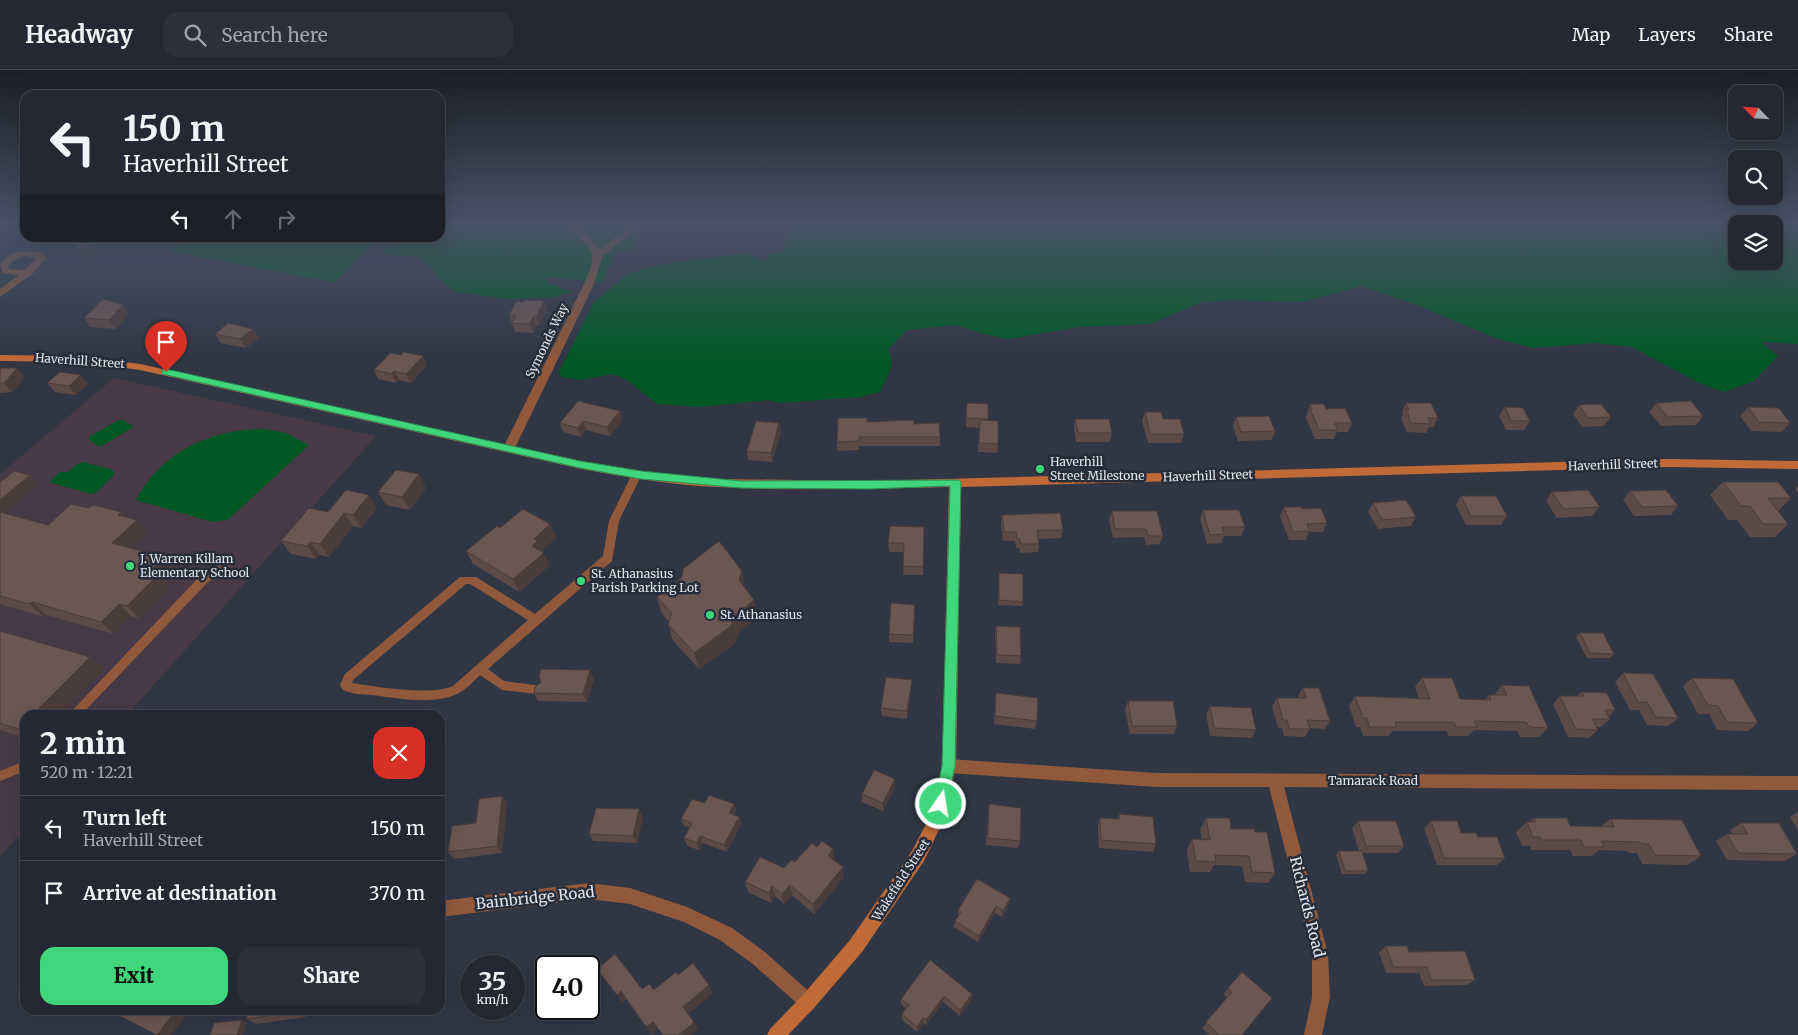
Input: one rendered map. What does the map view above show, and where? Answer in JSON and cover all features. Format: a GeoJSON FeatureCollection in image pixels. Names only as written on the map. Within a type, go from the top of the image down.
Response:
{"type":"FeatureCollection","features":[{"type":"Feature","properties":{"kind":"street","name":"Symonds Way"},"geometry":{"type":"LineString","coordinates":[[509,448],[596,269]]}},
{"type":"Feature","properties":{"kind":"street"},"geometry":{"type":"LineString","coordinates":[[0,294],[25,274]]}},
{"type":"Feature","properties":{"kind":"street","name":"Haverhill Street"},"geometry":{"type":"LineString","coordinates":[[0,358],[79,359],[140,367],[580,465],[691,481],[741,484],[868,485],[1669,463],[1798,465]]}},
{"type":"Feature","properties":{"kind":"street","name":"Wakefield Street"},"geometry":{"type":"LineString","coordinates":[[776,1035],[808,1002],[856,946],[918,856],[937,817],[948,766],[955,482]]}},
{"type":"Feature","properties":{"kind":"street","name":"Tamarack Road"},"geometry":{"type":"LineString","coordinates":[[948,766],[1157,780],[1798,783]]}},
{"type":"Feature","properties":{"kind":"street","name":"Richards Road"},"geometry":{"type":"LineString","coordinates":[[1275,781],[1320,954],[1321,997],[1313,1035]]}},
{"type":"Feature","properties":{"kind":"street","name":"Bainbridge Road"},"geometry":{"type":"LineString","coordinates":[[445,908],[590,891],[630,896],[687,915],[726,934],[759,958],[808,1002]]}},
{"type":"Feature","properties":{"kind":"lane"},"geometry":{"type":"LineString","coordinates":[[536,620],[472,580],[464,580],[349,677],[346,684],[350,688],[443,696],[455,692],[608,558],[614,521],[636,474]]}},
{"type":"Feature","properties":{"kind":"lane"},"geometry":{"type":"LineString","coordinates":[[79,710],[204,579],[227,562]]}},
{"type":"Feature","properties":{"kind":"lane"},"geometry":{"type":"LineString","coordinates":[[480,669],[502,685],[538,689]]}},
{"type":"Feature","properties":{"kind":"lane"},"geometry":{"type":"LineString","coordinates":[[0,776],[20,768]]}},
{"type":"Feature","properties":{"kind":"shaded area","name":"J. Warren Killam Elementary School"},"geometry":{"type":"Polygon","coordinates":[[[114,378],[376,436],[131,710],[20,710],[20,834],[0,856],[0,474],[114,378]]]}},
{"type":"Feature","properties":{"kind":"green space"},"geometry":{"type":"Polygon","coordinates":[[[265,269],[347,269],[334,282],[265,269]]]}},
{"type":"Feature","properties":{"kind":"green space"},"geometry":{"type":"Polygon","coordinates":[[[433,269],[608,269],[602,282],[545,277],[550,284],[573,292],[555,297],[508,299],[456,292],[440,279],[433,269]]]}},
{"type":"Feature","properties":{"kind":"green space"},"geometry":{"type":"Polygon","coordinates":[[[645,269],[1798,269],[1798,344],[1761,342],[1778,356],[1754,381],[1724,392],[1699,383],[1632,347],[1595,343],[1533,348],[1498,339],[1419,306],[1361,286],[1303,302],[1230,300],[1202,302],[1150,324],[1078,327],[1008,339],[983,334],[956,325],[907,330],[889,348],[892,366],[880,392],[860,397],[779,403],[768,400],[700,407],[657,404],[627,380],[613,374],[581,380],[561,377],[559,372],[594,302],[628,274],[645,269]]]}},
{"type":"Feature","properties":{"kind":"green space"},"geometry":{"type":"Polygon","coordinates":[[[119,420],[123,420],[133,426],[132,428],[102,446],[98,446],[89,440],[89,437],[119,420]]]}},
{"type":"Feature","properties":{"kind":"green space"},"geometry":{"type":"Polygon","coordinates":[[[265,429],[286,433],[309,445],[229,519],[213,522],[136,500],[160,468],[190,446],[226,433],[265,429]]]}},
{"type":"Feature","properties":{"kind":"green space"},"geometry":{"type":"Polygon","coordinates":[[[83,462],[113,470],[114,475],[97,492],[91,494],[49,482],[60,472],[68,472],[83,462]]]}},
{"type":"Feature","properties":{"kind":"building"},"geometry":{"type":"Polygon","coordinates":[[[103,299],[123,305],[109,320],[84,318],[103,299]]]}},
{"type":"Feature","properties":{"kind":"building"},"geometry":{"type":"Polygon","coordinates":[[[524,300],[544,301],[530,324],[512,323],[516,315],[509,315],[516,302],[523,302],[524,300]]]}},
{"type":"Feature","properties":{"kind":"building"},"geometry":{"type":"Polygon","coordinates":[[[228,323],[253,329],[240,339],[215,334],[228,323]]]}},
{"type":"Feature","properties":{"kind":"building"},"geometry":{"type":"Polygon","coordinates":[[[403,352],[423,356],[406,374],[394,371],[392,374],[374,370],[390,353],[401,355],[403,352]]]}},
{"type":"Feature","properties":{"kind":"building"},"geometry":{"type":"Polygon","coordinates":[[[0,368],[17,368],[4,383],[0,383],[0,368]]]}},
{"type":"Feature","properties":{"kind":"building"},"geometry":{"type":"Polygon","coordinates":[[[60,372],[81,375],[69,386],[47,383],[60,372]]]}},
{"type":"Feature","properties":{"kind":"building"},"geometry":{"type":"Polygon","coordinates":[[[578,401],[620,411],[607,427],[583,421],[578,428],[560,423],[578,401]]]}},
{"type":"Feature","properties":{"kind":"building"},"geometry":{"type":"Polygon","coordinates":[[[1691,401],[1703,416],[1668,417],[1656,403],[1691,401]]]}},
{"type":"Feature","properties":{"kind":"building"},"geometry":{"type":"Polygon","coordinates":[[[967,403],[988,404],[988,419],[966,418],[967,403]]]}},
{"type":"Feature","properties":{"kind":"building"},"geometry":{"type":"Polygon","coordinates":[[[1406,403],[1431,403],[1438,418],[1428,418],[1431,424],[1411,423],[1406,403]]]}},
{"type":"Feature","properties":{"kind":"building"},"geometry":{"type":"Polygon","coordinates":[[[1310,404],[1324,404],[1326,409],[1345,408],[1352,423],[1335,423],[1338,430],[1319,430],[1310,409],[1312,409],[1310,404]]]}},
{"type":"Feature","properties":{"kind":"building"},"geometry":{"type":"Polygon","coordinates":[[[1601,404],[1611,417],[1588,418],[1579,405],[1601,404]]]}},
{"type":"Feature","properties":{"kind":"building"},"geometry":{"type":"Polygon","coordinates":[[[1505,407],[1523,408],[1530,421],[1511,421],[1505,407]]]}},
{"type":"Feature","properties":{"kind":"building"},"geometry":{"type":"Polygon","coordinates":[[[1748,407],[1779,408],[1790,423],[1759,422],[1748,407]]]}},
{"type":"Feature","properties":{"kind":"building"},"geometry":{"type":"Polygon","coordinates":[[[1145,412],[1161,412],[1163,419],[1180,419],[1184,434],[1150,434],[1145,412]]]}},
{"type":"Feature","properties":{"kind":"building"},"geometry":{"type":"Polygon","coordinates":[[[1269,416],[1275,431],[1241,432],[1236,417],[1269,416]]]}},
{"type":"Feature","properties":{"kind":"building"},"geometry":{"type":"Polygon","coordinates":[[[838,418],[867,418],[867,422],[914,420],[914,424],[939,423],[940,437],[859,437],[859,441],[837,442],[838,418]]]}},
{"type":"Feature","properties":{"kind":"building"},"geometry":{"type":"Polygon","coordinates":[[[1075,419],[1109,419],[1112,433],[1078,433],[1075,419]]]}},
{"type":"Feature","properties":{"kind":"building"},"geometry":{"type":"Polygon","coordinates":[[[980,420],[998,421],[998,444],[979,443],[980,420]]]}},
{"type":"Feature","properties":{"kind":"building"},"geometry":{"type":"Polygon","coordinates":[[[756,421],[779,423],[771,453],[747,451],[756,421]]]}},
{"type":"Feature","properties":{"kind":"building"},"geometry":{"type":"Polygon","coordinates":[[[396,470],[419,474],[402,497],[378,492],[396,470]]]}},
{"type":"Feature","properties":{"kind":"building"},"geometry":{"type":"Polygon","coordinates":[[[14,471],[30,475],[0,500],[0,482],[14,471]]]}},
{"type":"Feature","properties":{"kind":"building"},"geometry":{"type":"Polygon","coordinates":[[[1723,482],[1778,482],[1791,498],[1768,498],[1788,524],[1763,524],[1750,506],[1741,506],[1723,482]]]}},
{"type":"Feature","properties":{"kind":"building"},"geometry":{"type":"Polygon","coordinates":[[[346,490],[369,495],[353,515],[344,513],[320,544],[310,542],[307,546],[281,541],[309,508],[328,512],[346,490]]]}},
{"type":"Feature","properties":{"kind":"building"},"geometry":{"type":"Polygon","coordinates":[[[1588,490],[1600,507],[1564,509],[1552,492],[1588,490]]]}},
{"type":"Feature","properties":{"kind":"building"},"geometry":{"type":"Polygon","coordinates":[[[1666,490],[1678,506],[1642,507],[1630,491],[1666,490]]]}},
{"type":"Feature","properties":{"kind":"building"},"geometry":{"type":"Polygon","coordinates":[[[1461,496],[1496,496],[1507,516],[1471,516],[1461,496]]]}},
{"type":"Feature","properties":{"kind":"building"},"geometry":{"type":"Polygon","coordinates":[[[1406,500],[1416,517],[1382,520],[1373,503],[1406,500]]]}},
{"type":"Feature","properties":{"kind":"building"},"geometry":{"type":"Polygon","coordinates":[[[71,504],[88,508],[93,505],[122,512],[118,515],[137,520],[112,543],[164,557],[149,572],[158,575],[127,606],[119,604],[101,622],[32,602],[29,604],[0,596],[0,512],[48,525],[71,504]]]}},
{"type":"Feature","properties":{"kind":"building"},"geometry":{"type":"Polygon","coordinates":[[[1284,507],[1302,507],[1302,509],[1321,508],[1327,523],[1307,524],[1310,531],[1293,532],[1284,507]]]}},
{"type":"Feature","properties":{"kind":"building"},"geometry":{"type":"Polygon","coordinates":[[[523,509],[550,524],[534,539],[538,541],[532,546],[544,553],[513,579],[466,551],[497,526],[500,528],[523,509]]]}},
{"type":"Feature","properties":{"kind":"building"},"geometry":{"type":"Polygon","coordinates":[[[1203,510],[1239,510],[1245,527],[1222,527],[1224,534],[1210,535],[1203,510]]]}},
{"type":"Feature","properties":{"kind":"building"},"geometry":{"type":"Polygon","coordinates":[[[1112,511],[1157,511],[1163,536],[1148,536],[1146,529],[1115,529],[1112,511]]]}},
{"type":"Feature","properties":{"kind":"building"},"geometry":{"type":"Polygon","coordinates":[[[1060,513],[1063,530],[1037,530],[1039,544],[1021,544],[1020,539],[1017,539],[1016,532],[1004,532],[1002,515],[1060,513]]]}},
{"type":"Feature","properties":{"kind":"building"},"geometry":{"type":"Polygon","coordinates":[[[890,526],[924,527],[923,567],[903,566],[904,543],[888,543],[890,526]]]}},
{"type":"Feature","properties":{"kind":"building","name":"St. Athanasius"},"geometry":{"type":"Polygon","coordinates":[[[719,541],[742,571],[739,580],[754,600],[735,615],[731,626],[694,653],[668,624],[672,613],[657,597],[682,577],[683,569],[719,541]]]}},
{"type":"Feature","properties":{"kind":"building"},"geometry":{"type":"Polygon","coordinates":[[[999,573],[1023,574],[1023,602],[999,600],[999,573]]]}},
{"type":"Feature","properties":{"kind":"building"},"geometry":{"type":"Polygon","coordinates":[[[891,603],[915,605],[913,635],[889,634],[891,603]]]}},
{"type":"Feature","properties":{"kind":"building"},"geometry":{"type":"Polygon","coordinates":[[[996,626],[1020,627],[1021,656],[997,655],[996,626]]]}},
{"type":"Feature","properties":{"kind":"building"},"geometry":{"type":"Polygon","coordinates":[[[0,631],[90,657],[37,710],[20,710],[19,729],[0,723],[0,631]]]}},
{"type":"Feature","properties":{"kind":"building"},"geometry":{"type":"Polygon","coordinates":[[[1580,633],[1603,633],[1614,654],[1590,653],[1580,633]]]}},
{"type":"Feature","properties":{"kind":"building"},"geometry":{"type":"Polygon","coordinates":[[[541,669],[590,670],[583,694],[534,693],[535,687],[541,682],[539,676],[541,669]]]}},
{"type":"Feature","properties":{"kind":"building"},"geometry":{"type":"Polygon","coordinates":[[[1623,673],[1653,674],[1678,718],[1656,717],[1647,702],[1638,702],[1623,673]]]}},
{"type":"Feature","properties":{"kind":"building"},"geometry":{"type":"Polygon","coordinates":[[[886,677],[912,680],[907,711],[881,708],[886,677]]]}},
{"type":"Feature","properties":{"kind":"building"},"geometry":{"type":"Polygon","coordinates":[[[1422,678],[1452,678],[1460,699],[1491,700],[1489,695],[1507,695],[1502,685],[1529,686],[1548,728],[1529,727],[1526,722],[1474,721],[1477,727],[1456,727],[1454,722],[1395,722],[1396,727],[1369,727],[1367,718],[1363,718],[1355,696],[1430,699],[1422,678]]]}},
{"type":"Feature","properties":{"kind":"building"},"geometry":{"type":"Polygon","coordinates":[[[1692,678],[1733,679],[1758,723],[1727,722],[1718,706],[1708,705],[1692,678]]]}},
{"type":"Feature","properties":{"kind":"building"},"geometry":{"type":"Polygon","coordinates":[[[1303,688],[1319,688],[1330,721],[1307,720],[1310,729],[1289,729],[1287,720],[1283,720],[1277,698],[1306,698],[1303,688]]]}},
{"type":"Feature","properties":{"kind":"building"},"geometry":{"type":"Polygon","coordinates":[[[1581,692],[1607,693],[1615,710],[1605,710],[1610,719],[1592,719],[1598,730],[1576,729],[1560,696],[1584,696],[1581,692]]]}},
{"type":"Feature","properties":{"kind":"building"},"geometry":{"type":"Polygon","coordinates":[[[996,693],[1038,698],[1037,721],[995,716],[996,693]]]}},
{"type":"Feature","properties":{"kind":"building"},"geometry":{"type":"Polygon","coordinates":[[[1128,701],[1173,701],[1177,726],[1132,726],[1128,701]]]}},
{"type":"Feature","properties":{"kind":"building"},"geometry":{"type":"Polygon","coordinates":[[[1210,706],[1251,708],[1256,730],[1214,728],[1210,706]]]}},
{"type":"Feature","properties":{"kind":"building"},"geometry":{"type":"Polygon","coordinates":[[[874,770],[895,779],[883,803],[862,794],[874,770]]]}},
{"type":"Feature","properties":{"kind":"building"},"geometry":{"type":"Polygon","coordinates":[[[709,795],[734,804],[729,813],[739,817],[724,845],[700,836],[697,843],[684,838],[692,823],[681,819],[692,799],[705,803],[709,795]]]}},
{"type":"Feature","properties":{"kind":"building"},"geometry":{"type":"Polygon","coordinates":[[[502,796],[497,846],[448,852],[452,826],[476,823],[479,799],[502,796]]]}},
{"type":"Feature","properties":{"kind":"building"},"geometry":{"type":"Polygon","coordinates":[[[989,804],[1021,808],[1020,841],[988,838],[989,804]]]}},
{"type":"Feature","properties":{"kind":"building"},"geometry":{"type":"Polygon","coordinates":[[[596,808],[639,809],[633,836],[589,834],[596,808]]]}},
{"type":"Feature","properties":{"kind":"building"},"geometry":{"type":"Polygon","coordinates":[[[1119,814],[1153,817],[1156,844],[1101,840],[1100,818],[1120,819],[1119,814]]]}},
{"type":"Feature","properties":{"kind":"building"},"geometry":{"type":"Polygon","coordinates":[[[1206,818],[1230,818],[1231,829],[1255,829],[1255,832],[1267,832],[1275,873],[1252,872],[1249,856],[1215,855],[1216,862],[1196,861],[1192,839],[1210,840],[1206,818]]]}},
{"type":"Feature","properties":{"kind":"building"},"geometry":{"type":"Polygon","coordinates":[[[1534,818],[1567,818],[1570,826],[1614,827],[1611,819],[1682,820],[1701,856],[1655,855],[1649,844],[1641,844],[1640,842],[1601,841],[1604,847],[1584,847],[1581,840],[1542,840],[1540,837],[1533,837],[1527,822],[1535,822],[1534,818]]]}},
{"type":"Feature","properties":{"kind":"building"},"geometry":{"type":"Polygon","coordinates":[[[1358,821],[1396,821],[1404,846],[1366,846],[1358,821]]]}},
{"type":"Feature","properties":{"kind":"building"},"geometry":{"type":"Polygon","coordinates":[[[1431,821],[1457,821],[1461,833],[1476,833],[1478,837],[1497,837],[1505,858],[1444,858],[1431,821]]]}},
{"type":"Feature","properties":{"kind":"building"},"geometry":{"type":"Polygon","coordinates":[[[1741,823],[1779,823],[1797,854],[1738,853],[1727,834],[1748,834],[1741,823]]]}},
{"type":"Feature","properties":{"kind":"building"},"geometry":{"type":"Polygon","coordinates":[[[822,841],[833,849],[828,856],[843,867],[813,904],[790,885],[782,894],[772,886],[769,893],[745,882],[760,857],[784,868],[791,860],[795,862],[812,843],[817,847],[822,841]]]}},
{"type":"Feature","properties":{"kind":"building"},"geometry":{"type":"Polygon","coordinates":[[[1339,851],[1362,851],[1368,871],[1345,871],[1339,851]]]}},
{"type":"Feature","properties":{"kind":"building"},"geometry":{"type":"Polygon","coordinates":[[[977,879],[1010,898],[1003,911],[996,906],[979,936],[955,921],[961,912],[958,910],[977,879]]]}},
{"type":"Feature","properties":{"kind":"building"},"geometry":{"type":"Polygon","coordinates":[[[1386,946],[1407,946],[1409,952],[1465,951],[1475,980],[1431,980],[1427,967],[1393,967],[1386,946]]]}},
{"type":"Feature","properties":{"kind":"building"},"geometry":{"type":"Polygon","coordinates":[[[615,954],[642,989],[649,984],[654,990],[676,972],[678,975],[693,963],[709,985],[683,1007],[694,1022],[679,1035],[663,1035],[653,1022],[646,1027],[621,991],[617,995],[600,973],[600,966],[615,954]]]}},
{"type":"Feature","properties":{"kind":"building"},"geometry":{"type":"Polygon","coordinates":[[[930,960],[972,994],[960,1010],[944,996],[926,1020],[923,1018],[917,1027],[902,1014],[909,1005],[901,999],[930,960]]]}},
{"type":"Feature","properties":{"kind":"building"},"geometry":{"type":"Polygon","coordinates":[[[1242,972],[1272,998],[1242,1035],[1219,1035],[1206,1022],[1232,992],[1228,988],[1242,972]]]}},
{"type":"Feature","properties":{"kind":"building"},"geometry":{"type":"Polygon","coordinates":[[[121,1015],[172,1015],[157,1035],[121,1015]]]}},
{"type":"Feature","properties":{"kind":"building"},"geometry":{"type":"Polygon","coordinates":[[[247,1015],[275,1015],[246,1019],[247,1015]]]}},
{"type":"Feature","properties":{"kind":"building"},"geometry":{"type":"Polygon","coordinates":[[[242,1020],[237,1035],[210,1035],[214,1023],[242,1020]]]}},
{"type":"Feature","properties":{"kind":"place","name":"Haverhill Street Milestone"},"geometry":{"type":"Point","coordinates":[1040,469]}},
{"type":"Feature","properties":{"kind":"place","name":"J. Warren Killam Elementary School"},"geometry":{"type":"Point","coordinates":[130,566]}},
{"type":"Feature","properties":{"kind":"place","name":"St. Athanasius Parish Parking Lot"},"geometry":{"type":"Point","coordinates":[581,581]}},
{"type":"Feature","properties":{"kind":"place","name":"St. Athanasius"},"geometry":{"type":"Point","coordinates":[710,615]}},
{"type":"Feature","properties":{"kind":"route"},"geometry":{"type":"LineString","coordinates":[[166,372],[580,465],[641,475],[741,484],[868,485],[955,482],[948,766],[941,804]]}}]}
